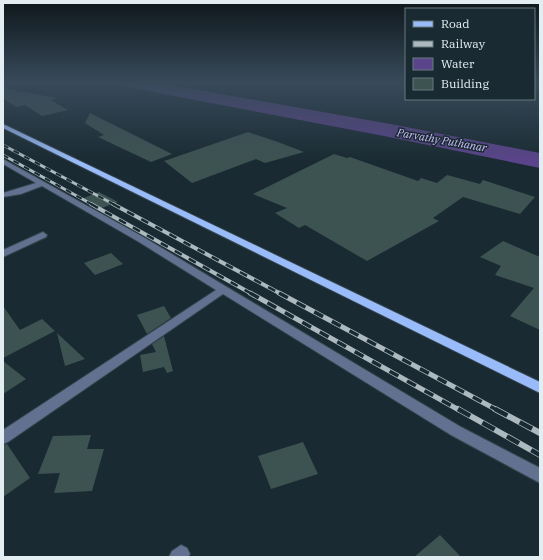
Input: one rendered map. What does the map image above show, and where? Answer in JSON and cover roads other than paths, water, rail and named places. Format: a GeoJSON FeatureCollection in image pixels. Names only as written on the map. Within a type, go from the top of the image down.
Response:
{"type":"FeatureCollection","features":[{"type":"Feature","properties":{"kind":"main road"},"geometry":{"type":"LineString","coordinates":[[3,126],[540,388]]}},
{"type":"Feature","properties":{"kind":"street"},"geometry":{"type":"LineString","coordinates":[[3,161],[142,240],[456,431],[540,476]]}},
{"type":"Feature","properties":{"kind":"street"},"geometry":{"type":"LineString","coordinates":[[3,195],[42,184]]}},
{"type":"Feature","properties":{"kind":"street"},"geometry":{"type":"LineString","coordinates":[[3,254],[42,235]]}},
{"type":"Feature","properties":{"kind":"street"},"geometry":{"type":"LineString","coordinates":[[3,438],[222,290]]}},
{"type":"Feature","properties":{"kind":"water","name":"Parvathy Puthanar"},"geometry":{"type":"Polygon","coordinates":[[[243,109],[306,109],[540,153],[540,168],[243,109]]]}},
{"type":"Feature","properties":{"kind":"railway"},"geometry":{"type":"LineString","coordinates":[[3,145],[115,205]]}},
{"type":"Feature","properties":{"kind":"railway"},"geometry":{"type":"LineString","coordinates":[[3,155],[93,205]]}},
{"type":"Feature","properties":{"kind":"railway"},"geometry":{"type":"LineString","coordinates":[[91,204],[252,294]]}},
{"type":"Feature","properties":{"kind":"railway"},"geometry":{"type":"LineString","coordinates":[[113,204],[281,294]]}},
{"type":"Feature","properties":{"kind":"railway"},"geometry":{"type":"LineString","coordinates":[[250,293],[459,410]]}},
{"type":"Feature","properties":{"kind":"railway"},"geometry":{"type":"LineString","coordinates":[[279,293],[497,410]]}},
{"type":"Feature","properties":{"kind":"railway"},"geometry":{"type":"LineString","coordinates":[[458,409],[540,455]]}},
{"type":"Feature","properties":{"kind":"railway"},"geometry":{"type":"LineString","coordinates":[[495,409],[540,433]]}}]}
